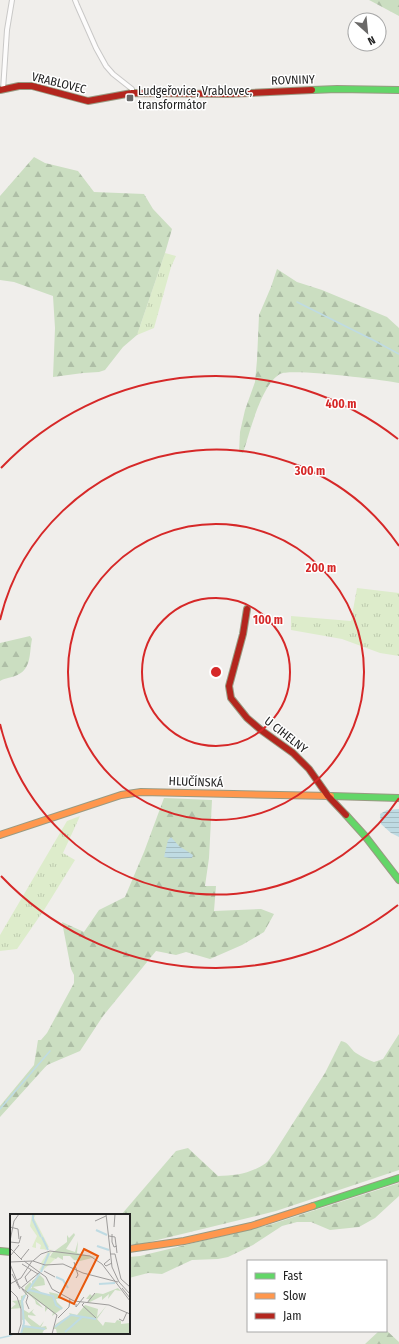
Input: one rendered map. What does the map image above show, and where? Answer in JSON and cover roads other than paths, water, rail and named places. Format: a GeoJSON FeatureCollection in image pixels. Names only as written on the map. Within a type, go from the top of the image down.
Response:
{"type":"FeatureCollection","features":[{"type":"Feature","properties":{"kind":"street","name":"VRABLOVEC"},"geometry":{"type":"LineString","coordinates":[[12,0],[7,30],[2,90],[19,86],[32,86],[88,101],[132,93]]}},
{"type":"Feature","properties":{"kind":"street"},"geometry":{"type":"LineString","coordinates":[[75,0],[96,48],[106,66],[113,74],[132,89],[132,93]]}},
{"type":"Feature","properties":{"kind":"street","name":"ROVNINY"},"geometry":{"type":"LineString","coordinates":[[132,93],[221,94],[337,90],[399,90]]}},
{"type":"Feature","properties":{"kind":"street","name":"U CIHELNY"},"geometry":{"type":"LineString","coordinates":[[247,609],[243,634],[229,686],[231,698],[237,708],[247,718],[302,761],[315,777],[321,788],[365,836],[399,880]]}},
{"type":"Feature","properties":{"kind":"street","name":"HLUČÍNSKÁ"},"geometry":{"type":"LineString","coordinates":[[0,836],[112,798],[141,792],[399,798]]}},
{"type":"Feature","properties":{"kind":"street"},"geometry":{"type":"LineString","coordinates":[[130,1249],[184,1241],[251,1226],[399,1178]]}},
{"type":"Feature","properties":{"kind":"street"},"geometry":{"type":"LineString","coordinates":[[0,1251],[10,1252]]}},
{"type":"Feature","properties":{"kind":"water"},"geometry":{"type":"Polygon","coordinates":[[[399,809],[399,837],[391,833],[381,824],[380,814],[387,810],[399,809]]]}},
{"type":"Feature","properties":{"kind":"water"},"geometry":{"type":"Polygon","coordinates":[[[171,837],[179,846],[193,855],[192,858],[174,859],[164,857],[168,840],[171,837]]]}},
{"type":"Feature","properties":{"kind":"waterway"},"geometry":{"type":"LineString","coordinates":[[297,302],[399,354]]}},
{"type":"Feature","properties":{"kind":"waterway"},"geometry":{"type":"LineString","coordinates":[[0,1109],[50,1051]]}},
{"type":"Feature","properties":{"kind":"waterway"},"geometry":{"type":"LineString","coordinates":[[0,1338],[13,1334]]}},
{"type":"Feature","properties":{"kind":"place","name":"Ludgeřovice, Vrablovec, transformátor"},"geometry":{"type":"Point","coordinates":[130,98]}}]}
